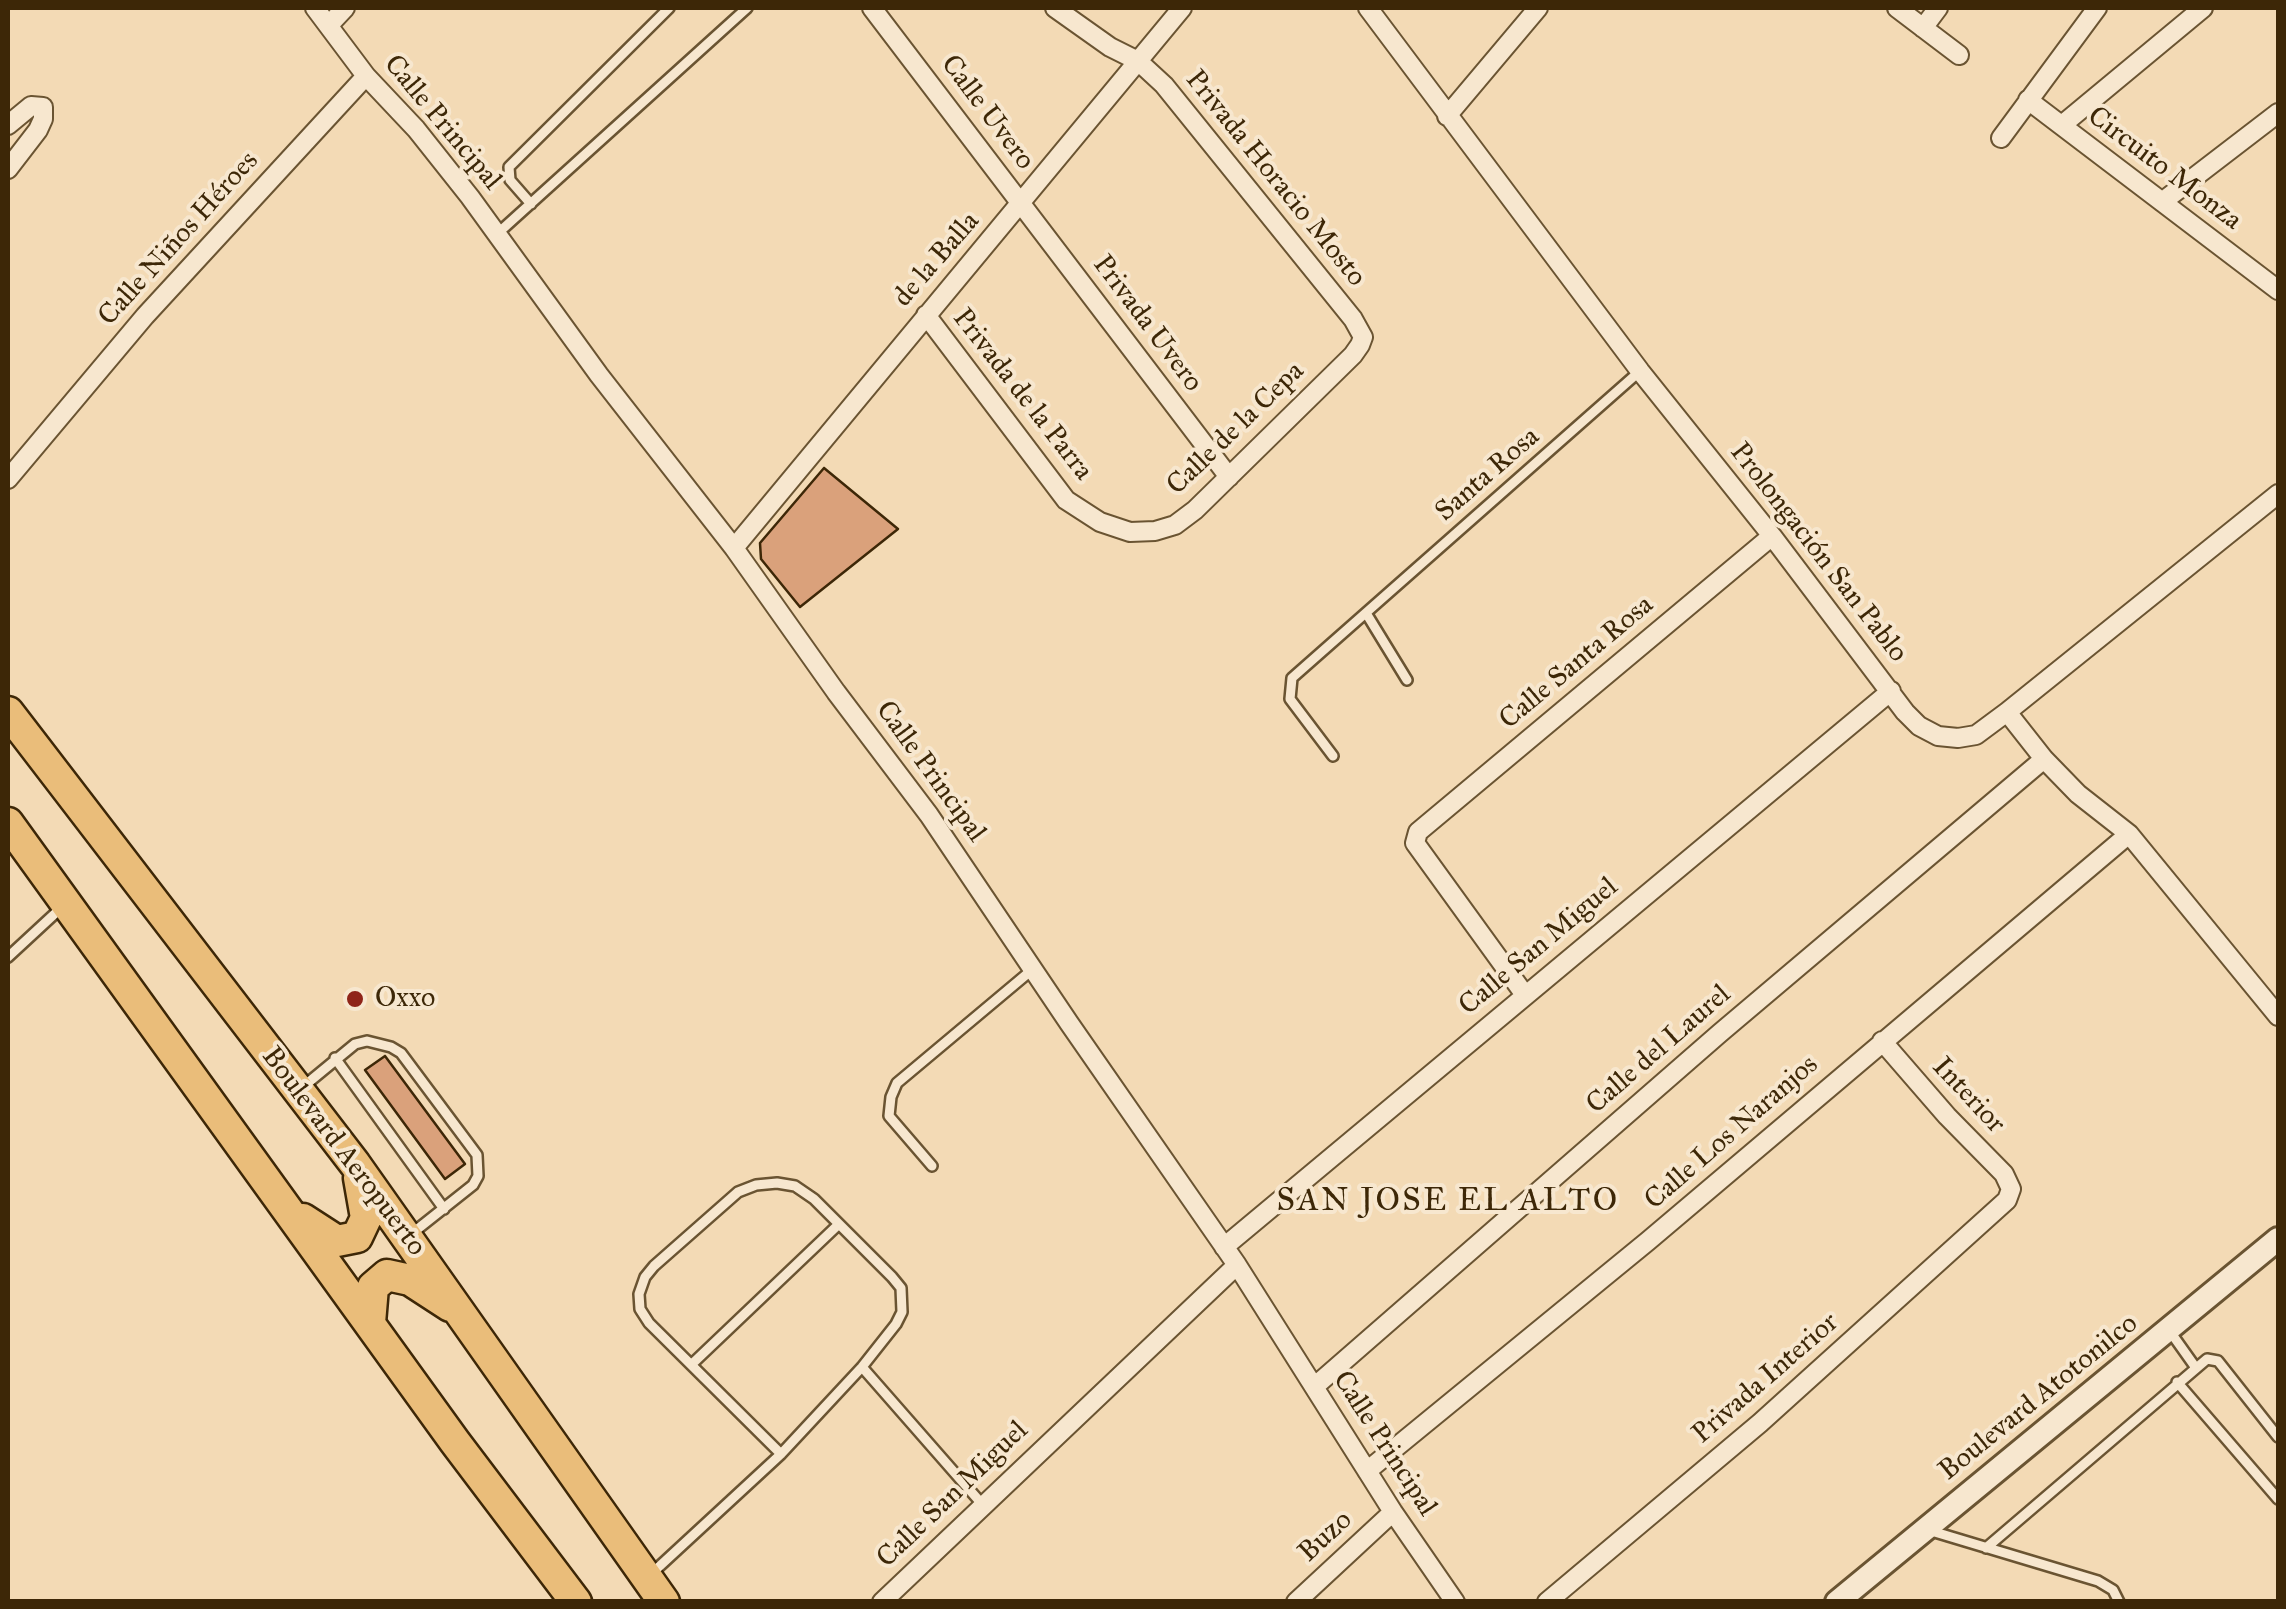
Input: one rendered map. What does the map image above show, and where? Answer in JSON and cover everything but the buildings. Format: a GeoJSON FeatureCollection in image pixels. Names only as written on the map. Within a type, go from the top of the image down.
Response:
{"type":"FeatureCollection","features":[{"type":"Feature","properties":{"kind":"highway","name":"Boulevard Aeropuerto"},"geometry":{"type":"LineString","coordinates":[[8,712],[408,1237],[655,1590]]}},
{"type":"Feature","properties":{"kind":"highway"},"geometry":{"type":"LineString","coordinates":[[8,823],[455,1442],[576,1602]]}},
{"type":"Feature","properties":{"kind":"highway"},"geometry":{"type":"LineString","coordinates":[[272,1190],[325,1236],[348,1241],[357,1237],[366,1218],[363,1188],[354,1164]]}},
{"type":"Feature","properties":{"kind":"highway"},"geometry":{"type":"LineString","coordinates":[[370,1322],[373,1287],[387,1275],[410,1280],[464,1316]]}},
{"type":"Feature","properties":{"kind":"street","name":"Calle Principal"},"geometry":{"type":"LineString","coordinates":[[315,8],[497,234],[929,815],[1237,1265],[1455,1602]]}},
{"type":"Feature","properties":{"kind":"street"},"geometry":{"type":"LineString","coordinates":[[329,25],[345,8]]}},
{"type":"Feature","properties":{"kind":"street","name":"Calle Uvero"},"geometry":{"type":"LineString","coordinates":[[872,8],[1022,204]]}},
{"type":"Feature","properties":{"kind":"street","name":"Privada Horacio Mosto"},"geometry":{"type":"LineString","coordinates":[[1055,8],[1110,47],[1138,61],[1183,109],[1353,319],[1362,337]]}},
{"type":"Feature","properties":{"kind":"street","name":"de la Balla"},"geometry":{"type":"LineString","coordinates":[[734,548],[1182,8]]}},
{"type":"Feature","properties":{"kind":"street","name":"Prolongación San Pablo"},"geometry":{"type":"LineString","coordinates":[[1368,8],[1640,372],[1919,726],[1938,736],[1958,738],[1976,734],[2278,494]]}},
{"type":"Feature","properties":{"kind":"street"},"geometry":{"type":"LineString","coordinates":[[1447,116],[1538,8]]}},
{"type":"Feature","properties":{"kind":"street"},"geometry":{"type":"LineString","coordinates":[[1897,8],[1958,55]]}},
{"type":"Feature","properties":{"kind":"street"},"geometry":{"type":"LineString","coordinates":[[1924,28],[1938,8]]}},
{"type":"Feature","properties":{"kind":"street"},"geometry":{"type":"LineString","coordinates":[[2000,138],[2097,8]]}},
{"type":"Feature","properties":{"kind":"street"},"geometry":{"type":"LineString","coordinates":[[2062,125],[2202,8]]}},
{"type":"Feature","properties":{"kind":"street","name":"Calle Niños Héroes"},"geometry":{"type":"LineString","coordinates":[[8,480],[217,235],[366,76]]}},
{"type":"Feature","properties":{"kind":"street","name":"Circuito Monza"},"geometry":{"type":"LineString","coordinates":[[2028,100],[2162,202],[2275,281]]}},
{"type":"Feature","properties":{"kind":"street"},"geometry":{"type":"LineString","coordinates":[[8,125],[30,106],[42,106],[44,114],[38,130],[8,169]]}},
{"type":"Feature","properties":{"kind":"street"},"geometry":{"type":"LineString","coordinates":[[2162,202],[2278,113]]}},
{"type":"Feature","properties":{"kind":"street","name":"Privada Uvero"},"geometry":{"type":"LineString","coordinates":[[1022,204],[1229,477]]}},
{"type":"Feature","properties":{"kind":"street","name":"Privada de la Parra"},"geometry":{"type":"LineString","coordinates":[[926,315],[1066,500],[1100,522],[1130,532]]}},
{"type":"Feature","properties":{"kind":"street","name":"Calle de la Cepa"},"geometry":{"type":"LineString","coordinates":[[1130,532],[1156,531],[1175,525],[1354,355],[1362,337]]}},
{"type":"Feature","properties":{"kind":"street","name":"Calle Niños Héroes"},"geometry":{"type":"LineString","coordinates":[[8,466],[38,442]]}},
{"type":"Feature","properties":{"kind":"street","name":"Calle Santa Rosa"},"geometry":{"type":"LineString","coordinates":[[1525,995],[1414,842],[1418,832],[1772,536]]}},
{"type":"Feature","properties":{"kind":"street","name":"Calle San Miguel"},"geometry":{"type":"LineString","coordinates":[[1224,1247],[1891,690]]}},
{"type":"Feature","properties":{"kind":"street"},"geometry":{"type":"LineString","coordinates":[[2007,712],[2078,794],[2129,834],[2278,1016]]}},
{"type":"Feature","properties":{"kind":"street","name":"Calle del Laurel"},"geometry":{"type":"LineString","coordinates":[[1314,1387],[1810,955],[2044,759]]}},
{"type":"Feature","properties":{"kind":"street","name":"Calle Los Naranjos"},"geometry":{"type":"LineString","coordinates":[[1367,1471],[1648,1241],[2129,834]]}},
{"type":"Feature","properties":{"kind":"street","name":"Interior"},"geometry":{"type":"LineString","coordinates":[[1882,1041],[1946,1116],[2004,1174],[2012,1190]]}},
{"type":"Feature","properties":{"kind":"street","name":"Privada Interior"},"geometry":{"type":"LineString","coordinates":[[1547,1602],[1790,1396],[1984,1224],[2012,1190]]}},
{"type":"Feature","properties":{"kind":"street","name":"Boulevard Atotonilco"},"geometry":{"type":"LineString","coordinates":[[1836,1602],[2278,1240]]}},
{"type":"Feature","properties":{"kind":"street","name":"Calle San Miguel"},"geometry":{"type":"LineString","coordinates":[[882,1602],[1237,1265]]}},
{"type":"Feature","properties":{"kind":"street","name":"Buzo"},"geometry":{"type":"LineString","coordinates":[[1296,1602],[1394,1512]]}},
{"type":"Feature","properties":{"kind":"lane"},"geometry":{"type":"LineString","coordinates":[[531,204],[510,180],[509,167],[669,8]]}},
{"type":"Feature","properties":{"kind":"lane"},"geometry":{"type":"LineString","coordinates":[[497,234],[747,8]]}},
{"type":"Feature","properties":{"kind":"lane","name":"Santa Rosa"},"geometry":{"type":"LineString","coordinates":[[1332,756],[1290,699],[1292,678],[1640,372]]}},
{"type":"Feature","properties":{"kind":"lane"},"geometry":{"type":"LineString","coordinates":[[1366,613],[1407,680]]}},
{"type":"Feature","properties":{"kind":"lane"},"geometry":{"type":"LineString","coordinates":[[8,957],[65,904]]}},
{"type":"Feature","properties":{"kind":"lane"},"geometry":{"type":"LineString","coordinates":[[932,1166],[888,1116],[898,1083],[1033,970]]}},
{"type":"Feature","properties":{"kind":"lane"},"geometry":{"type":"LineString","coordinates":[[298,1091],[355,1044],[391,1047],[401,1054],[477,1155],[478,1176],[473,1185],[408,1237]]}},
{"type":"Feature","properties":{"kind":"lane"},"geometry":{"type":"LineString","coordinates":[[335,1058],[444,1210]]}},
{"type":"Feature","properties":{"kind":"lane"},"geometry":{"type":"LineString","coordinates":[[655,1590],[862,1368],[896,1324],[903,1300],[901,1288],[892,1277],[814,1198],[795,1186],[756,1185],[738,1192],[654,1266],[639,1294],[640,1310],[781,1454]]}},
{"type":"Feature","properties":{"kind":"lane"},"geometry":{"type":"LineString","coordinates":[[692,1364],[840,1224]]}},
{"type":"Feature","properties":{"kind":"lane"},"geometry":{"type":"LineString","coordinates":[[2169,1330],[2196,1368]]}},
{"type":"Feature","properties":{"kind":"lane"},"geometry":{"type":"LineString","coordinates":[[1986,1548],[2207,1359],[2218,1360],[2278,1437]]}},
{"type":"Feature","properties":{"kind":"lane"},"geometry":{"type":"LineString","coordinates":[[862,1368],[982,1504]]}},
{"type":"Feature","properties":{"kind":"lane"},"geometry":{"type":"LineString","coordinates":[[2177,1382],[2278,1499]]}},
{"type":"Feature","properties":{"kind":"lane"},"geometry":{"type":"LineString","coordinates":[[1925,1530],[2098,1581],[2113,1590],[2118,1602]]}},
{"type":"Feature","properties":{"kind":"place","name":"Oxxo"},"geometry":{"type":"Point","coordinates":[355,999]}},
{"type":"Feature","properties":{"kind":"district","name":"SAN JOSE EL ALTO"},"geometry":{"type":"Point","coordinates":[1448,1202]}}]}
